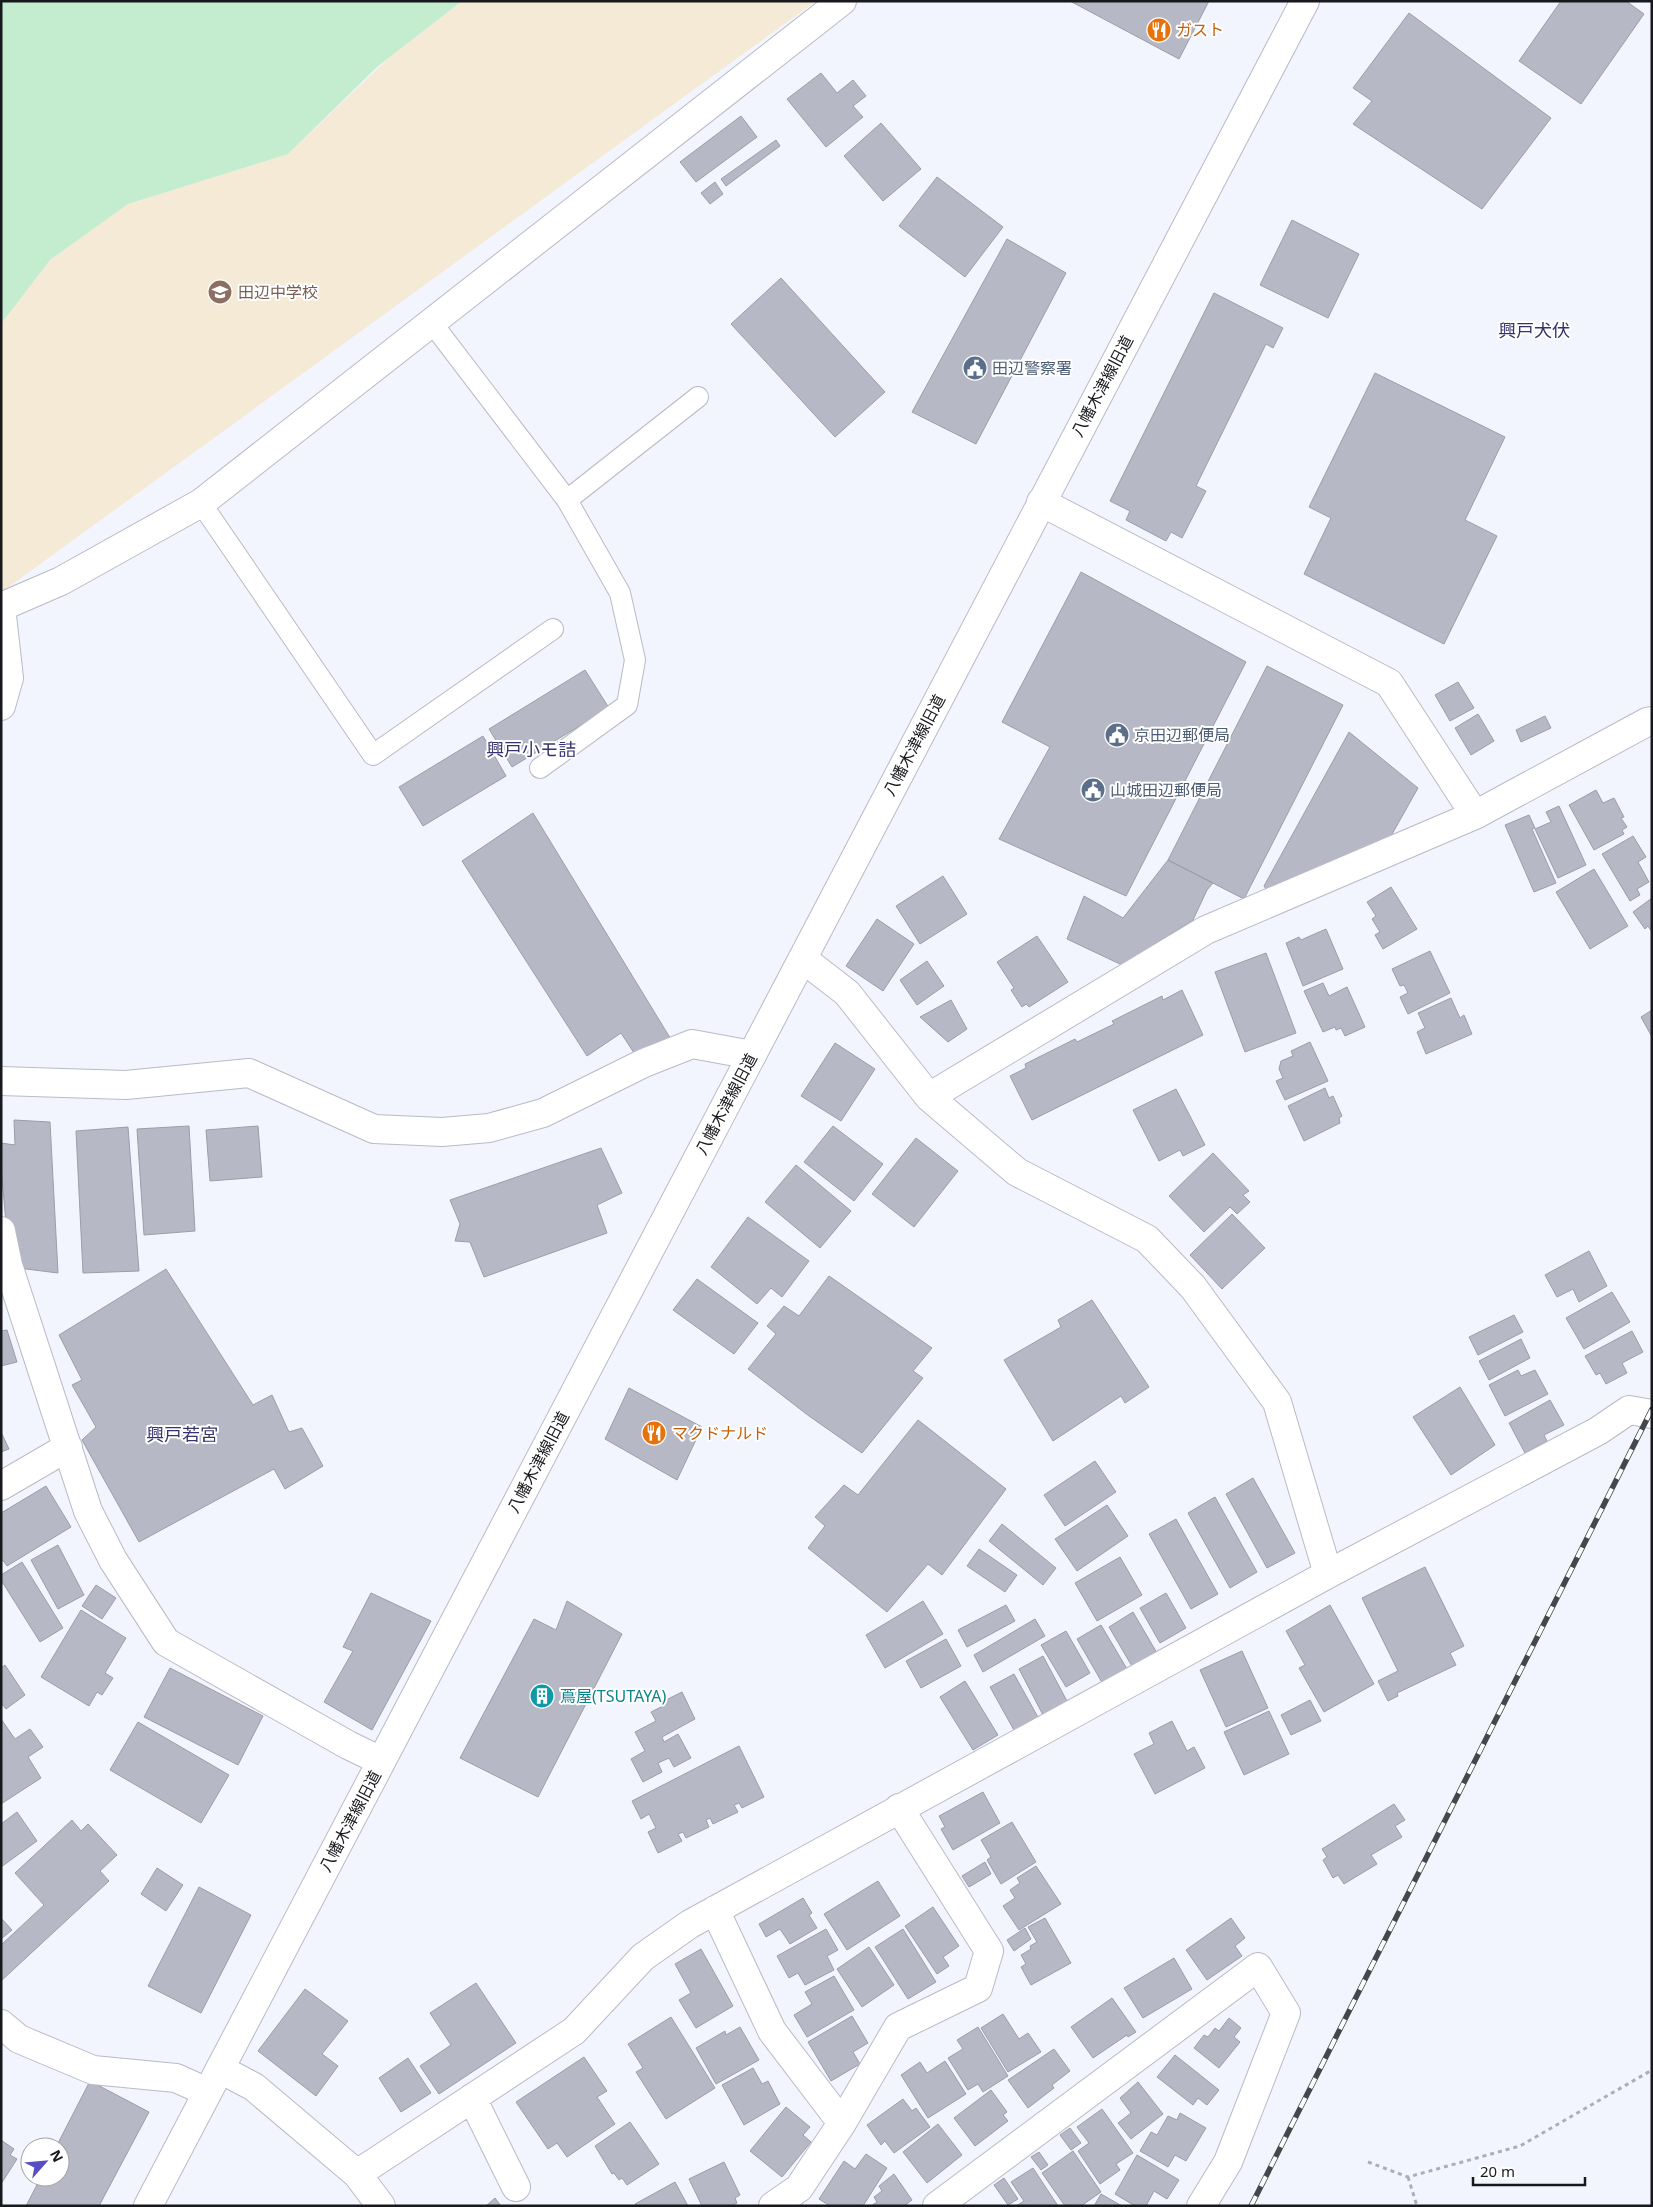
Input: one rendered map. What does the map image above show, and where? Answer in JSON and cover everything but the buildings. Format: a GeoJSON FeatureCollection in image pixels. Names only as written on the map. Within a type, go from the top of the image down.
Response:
{"type":"FeatureCollection","features":[{"type":"Feature","properties":{"kind":"street"},"geometry":{"type":"LineString","coordinates":[[1,706],[9,678],[1,607],[61,581],[201,503],[842,1]]}},
{"type":"Feature","properties":{"kind":"street","name":"八幡木津線旧道"},"geometry":{"type":"LineString","coordinates":[[148,2206],[1305,1]]}},
{"type":"Feature","properties":{"kind":"street"},"geometry":{"type":"LineString","coordinates":[[1041,502],[1390,683],[1475,815]]}},
{"type":"Feature","properties":{"kind":"street"},"geometry":{"type":"LineString","coordinates":[[928,1097],[1206,930],[1475,815],[1647,722],[1652,722]]}},
{"type":"Feature","properties":{"kind":"street"},"geometry":{"type":"LineString","coordinates":[[802,958],[846,993],[928,1097],[1017,1172],[1147,1239],[1193,1287],[1278,1402],[1328,1574]]}},
{"type":"Feature","properties":{"kind":"street"},"geometry":{"type":"LineString","coordinates":[[1,1081],[126,1085],[249,1073],[374,1129],[442,1132],[489,1128],[543,1113],[644,1063],[692,1044],[752,1055]]}},
{"type":"Feature","properties":{"kind":"street"},"geometry":{"type":"LineString","coordinates":[[1,1231],[8,1265],[88,1511],[113,1560],[166,1642],[348,1746],[381,1761]]}},
{"type":"Feature","properties":{"kind":"street"},"geometry":{"type":"LineString","coordinates":[[357,2174],[574,2030],[643,1957],[690,1924],[1328,1574],[1598,1431],[1629,1410],[1652,1414]]}},
{"type":"Feature","properties":{"kind":"street"},"geometry":{"type":"LineString","coordinates":[[1,1486],[68,1446]]}},
{"type":"Feature","properties":{"kind":"street"},"geometry":{"type":"LineString","coordinates":[[773,2206],[799,2188],[842,2123],[898,2028],[978,1988],[989,1951],[899,1808]]}},
{"type":"Feature","properties":{"kind":"street"},"geometry":{"type":"LineString","coordinates":[[715,1910],[772,2031],[842,2123]]}},
{"type":"Feature","properties":{"kind":"street"},"geometry":{"type":"LineString","coordinates":[[937,2206],[1258,1968],[1286,2014],[1228,2162],[1201,2206]]}},
{"type":"Feature","properties":{"kind":"street"},"geometry":{"type":"LineString","coordinates":[[1,2024],[19,2039],[93,2070],[176,2078],[207,2092]]}},
{"type":"Feature","properties":{"kind":"street"},"geometry":{"type":"LineString","coordinates":[[220,2068],[254,2087],[357,2174],[380,2206]]}},
{"type":"Feature","properties":{"kind":"street"},"geometry":{"type":"LineString","coordinates":[[472,2098],[516,2187]]}},
{"type":"Feature","properties":{"kind":"lane"},"geometry":{"type":"LineString","coordinates":[[432,323],[567,500],[620,593],[635,660],[627,706],[540,768]]}},
{"type":"Feature","properties":{"kind":"lane"},"geometry":{"type":"LineString","coordinates":[[567,500],[698,397]]}},
{"type":"Feature","properties":{"kind":"lane"},"geometry":{"type":"LineString","coordinates":[[201,503],[373,754],[553,629]]}},
{"type":"Feature","properties":{"kind":"path"},"geometry":{"type":"LineString","coordinates":[[1368,2162],[1408,2177],[1520,2146],[1652,2070]]}},
{"type":"Feature","properties":{"kind":"path"},"geometry":{"type":"LineString","coordinates":[[1408,2177],[1417,2206]]}},
{"type":"Feature","properties":{"kind":"shaded area","name":"田辺中学校"},"geometry":{"type":"Polygon","coordinates":[[[462,1],[816,1],[3,591],[1,587],[1,324],[50,260],[128,204],[288,154],[390,57],[462,1]]]}},
{"type":"Feature","properties":{"kind":"green space"},"geometry":{"type":"Polygon","coordinates":[[[1,1],[462,1],[377,67],[288,154],[128,204],[50,260],[1,324],[1,1]]]}},
{"type":"Feature","properties":{"kind":"railway"},"geometry":{"type":"LineString","coordinates":[[1251,2206],[1652,1409]]}},
{"type":"Feature","properties":{"kind":"place","name":"ガスト"},"geometry":{"type":"Point","coordinates":[1159,30]}},
{"type":"Feature","properties":{"kind":"place","name":"田辺中学校"},"geometry":{"type":"Point","coordinates":[220,292]}},
{"type":"Feature","properties":{"kind":"place","name":"田辺警察署"},"geometry":{"type":"Point","coordinates":[975,368]}},
{"type":"Feature","properties":{"kind":"place","name":"京田辺郵便局"},"geometry":{"type":"Point","coordinates":[1117,735]}},
{"type":"Feature","properties":{"kind":"place","name":"山城田辺郵便局"},"geometry":{"type":"Point","coordinates":[1093,790]}},
{"type":"Feature","properties":{"kind":"place","name":"マクドナルド"},"geometry":{"type":"Point","coordinates":[654,1433]}},
{"type":"Feature","properties":{"kind":"place","name":"蔦屋(TSUTAYA)"},"geometry":{"type":"Point","coordinates":[542,1696]}},
{"type":"Feature","properties":{"kind":"district","name":"興戸犬伏"},"geometry":{"type":"Point","coordinates":[1534,330]}},
{"type":"Feature","properties":{"kind":"district","name":"興戸小モ詰"},"geometry":{"type":"Point","coordinates":[531,749]}},
{"type":"Feature","properties":{"kind":"district","name":"興戸若宮"},"geometry":{"type":"Point","coordinates":[182,1434]}}]}
